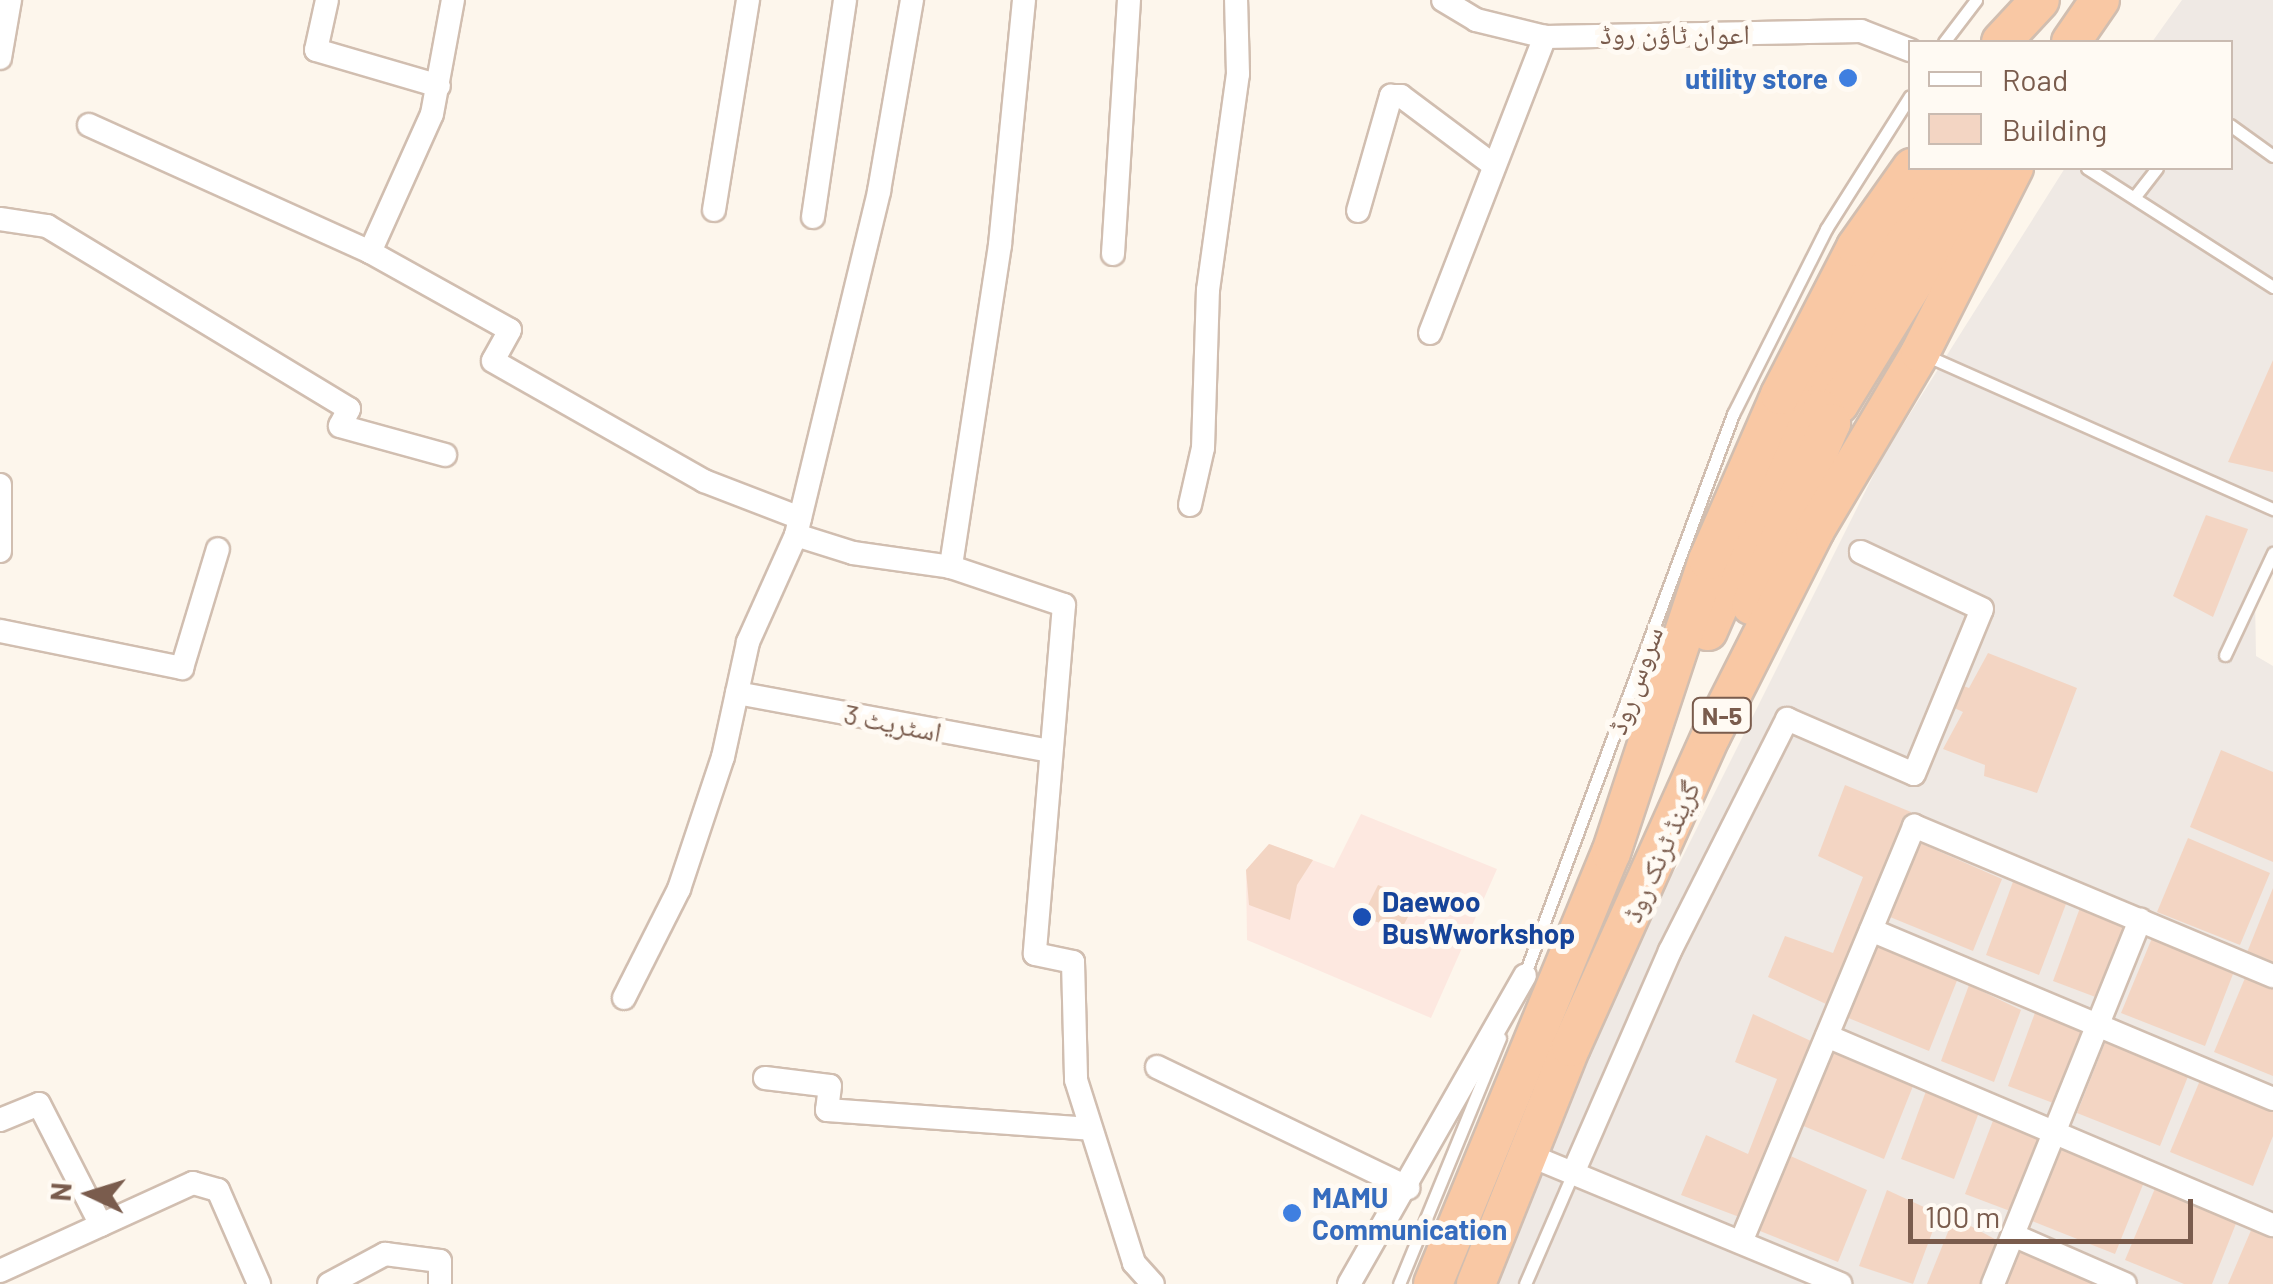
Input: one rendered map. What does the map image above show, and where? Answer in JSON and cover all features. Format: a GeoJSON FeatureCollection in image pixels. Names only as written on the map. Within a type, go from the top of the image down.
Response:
{"type":"FeatureCollection","features":[{"type":"Feature","properties":{"kind":"highway"},"geometry":{"type":"LineString","coordinates":[[2004,40],[2040,0]]}},
{"type":"Feature","properties":{"kind":"highway"},"geometry":{"type":"LineString","coordinates":[[2025,40],[2051,0]]}},
{"type":"Feature","properties":{"kind":"highway"},"geometry":{"type":"LineString","coordinates":[[2073,40],[2100,0]]}},
{"type":"Feature","properties":{"kind":"highway","name":"گرینڈ ٹرنک روڈ"},"geometry":{"type":"LineString","coordinates":[[1433,1284],[1611,853],[1708,560],[1780,395],[1856,247],[1911,170]]}},
{"type":"Feature","properties":{"kind":"highway"},"geometry":{"type":"LineString","coordinates":[[1942,170],[1814,390],[1821,403],[1839,404],[1983,170]]}},
{"type":"Feature","properties":{"kind":"highway","name":"گرینڈ ٹرنک روڈ"},"geometry":{"type":"LineString","coordinates":[[1476,1284],[1711,736],[1815,530],[1920,353],[2013,170]]}},
{"type":"Feature","properties":{"kind":"highway"},"geometry":{"type":"LineString","coordinates":[[1611,853],[1805,409],[1814,407],[1831,423],[1720,682],[1711,736]]}},
{"type":"Feature","properties":{"kind":"street"},"geometry":{"type":"LineString","coordinates":[[0,58],[10,0]]}},
{"type":"Feature","properties":{"kind":"street"},"geometry":{"type":"LineString","coordinates":[[327,0],[316,50],[440,86]]}},
{"type":"Feature","properties":{"kind":"street"},"geometry":{"type":"LineString","coordinates":[[370,252],[440,86],[453,0]]}},
{"type":"Feature","properties":{"kind":"street"},"geometry":{"type":"LineString","coordinates":[[714,210],[748,0]]}},
{"type":"Feature","properties":{"kind":"street"},"geometry":{"type":"LineString","coordinates":[[813,217],[845,0]]}},
{"type":"Feature","properties":{"kind":"street"},"geometry":{"type":"LineString","coordinates":[[624,998],[678,888],[737,693],[748,642],[798,526],[879,191],[912,0]]}},
{"type":"Feature","properties":{"kind":"street"},"geometry":{"type":"LineString","coordinates":[[951,567],[972,391],[1000,245],[1024,0]]}},
{"type":"Feature","properties":{"kind":"street"},"geometry":{"type":"LineString","coordinates":[[1113,254],[1128,0]]}},
{"type":"Feature","properties":{"kind":"street"},"geometry":{"type":"LineString","coordinates":[[1190,505],[1203,448],[1208,290],[1238,74],[1236,0]]}},
{"type":"Feature","properties":{"kind":"street","name":"اعوان ٹاؤن روڈ"},"geometry":{"type":"LineString","coordinates":[[1443,0],[1476,20],[1545,37],[1860,31],[1908,49]]}},
{"type":"Feature","properties":{"kind":"street"},"geometry":{"type":"LineString","coordinates":[[1430,333],[1492,164],[1545,37]]}},
{"type":"Feature","properties":{"kind":"street"},"geometry":{"type":"LineString","coordinates":[[1358,211],[1391,96],[1401,96],[1492,164]]}},
{"type":"Feature","properties":{"kind":"street"},"geometry":{"type":"LineString","coordinates":[[89,126],[370,252],[510,330],[492,361],[704,481],[853,553],[951,567],[1064,605],[1035,954],[1066,958],[1075,970],[1076,1080],[1134,1262],[1153,1284]]}},
{"type":"Feature","properties":{"kind":"street"},"geometry":{"type":"LineString","coordinates":[[0,219],[46,226],[348,409],[340,426],[445,455]]}},
{"type":"Feature","properties":{"kind":"street"},"geometry":{"type":"LineString","coordinates":[[0,484],[0,551]]}},
{"type":"Feature","properties":{"kind":"street"},"geometry":{"type":"LineString","coordinates":[[0,631],[182,668],[218,549]]}},
{"type":"Feature","properties":{"kind":"street"},"geometry":{"type":"LineString","coordinates":[[1573,1173],[1670,951],[1787,719],[1914,774],[1982,609],[1861,552]]}},
{"type":"Feature","properties":{"kind":"street","name":"اسٹریٹ 3"},"geometry":{"type":"LineString","coordinates":[[737,693],[1049,751]]}},
{"type":"Feature","properties":{"kind":"street"},"geometry":{"type":"LineString","coordinates":[[1741,1242],[1914,826],[2273,976]]}},
{"type":"Feature","properties":{"kind":"street"},"geometry":{"type":"LineString","coordinates":[[1993,1284],[2101,1027],[2140,920]]}},
{"type":"Feature","properties":{"kind":"street"},"geometry":{"type":"LineString","coordinates":[[1871,930],[2273,1099]]}},
{"type":"Feature","properties":{"kind":"street"},"geometry":{"type":"LineString","coordinates":[[1349,1284],[1408,1188],[1524,976]]}},
{"type":"Feature","properties":{"kind":"street"},"geometry":{"type":"LineString","coordinates":[[1827,1036],[2273,1225]]}},
{"type":"Feature","properties":{"kind":"street"},"geometry":{"type":"LineString","coordinates":[[1157,1068],[1408,1188]]}},
{"type":"Feature","properties":{"kind":"street"},"geometry":{"type":"LineString","coordinates":[[766,1078],[830,1086],[828,1110],[1090,1130]]}},
{"type":"Feature","properties":{"kind":"street"},"geometry":{"type":"LineString","coordinates":[[0,1120],[40,1104],[101,1225]]}},
{"type":"Feature","properties":{"kind":"street"},"geometry":{"type":"LineString","coordinates":[[1529,1155],[1840,1284]]}},
{"type":"Feature","properties":{"kind":"street"},"geometry":{"type":"LineString","coordinates":[[6,1284],[0,1271],[193,1183],[218,1190],[259,1284]]}},
{"type":"Feature","properties":{"kind":"street"},"geometry":{"type":"LineString","coordinates":[[2014,1235],[2125,1284]]}},
{"type":"Feature","properties":{"kind":"street"},"geometry":{"type":"LineString","coordinates":[[328,1284],[385,1254],[440,1261],[440,1284]]}},
{"type":"Feature","properties":{"kind":"lane"},"geometry":{"type":"LineString","coordinates":[[1946,40],[1976,0]]}},
{"type":"Feature","properties":{"kind":"lane","name":"سروس روڈ"},"geometry":{"type":"LineString","coordinates":[[1399,1284],[1524,976],[1733,414],[1826,229],[1908,99]]}},
{"type":"Feature","properties":{"kind":"lane"},"geometry":{"type":"LineString","coordinates":[[2233,128],[2273,156]]}},
{"type":"Feature","properties":{"kind":"lane"},"geometry":{"type":"LineString","coordinates":[[2091,170],[2136,195],[2273,288]]}},
{"type":"Feature","properties":{"kind":"lane"},"geometry":{"type":"LineString","coordinates":[[2136,195],[2155,170]]}},
{"type":"Feature","properties":{"kind":"lane"},"geometry":{"type":"LineString","coordinates":[[1920,353],[2056,407],[2273,508]]}},
{"type":"Feature","properties":{"kind":"lane"},"geometry":{"type":"LineString","coordinates":[[2225,655],[2273,553]]}},
{"type":"Feature","properties":{"kind":"lane"},"geometry":{"type":"LineString","coordinates":[[1526,1284],[1573,1173]]}},
{"type":"Feature","properties":{"kind":"shaded area"},"geometry":{"type":"Polygon","coordinates":[[[2182,0],[2273,0],[2273,567],[2255,598],[2256,656],[2273,666],[2273,1284],[1493,1284],[1661,887],[1678,866],[1882,458],[2064,170],[2233,170],[2233,40],[2153,40],[2182,0]]]}},
{"type":"Feature","properties":{"kind":"shaded area"},"geometry":{"type":"Polygon","coordinates":[[[1361,814],[1497,869],[1431,1018],[1247,940],[1246,870],[1269,844],[1334,868],[1361,814]]]}},
{"type":"Feature","properties":{"kind":"building"},"geometry":{"type":"Polygon","coordinates":[[[2273,360],[2273,472],[2228,462],[2273,360]]]}},
{"type":"Feature","properties":{"kind":"building"},"geometry":{"type":"Polygon","coordinates":[[[2206,515],[2248,529],[2213,617],[2173,596],[2206,515]]]}},
{"type":"Feature","properties":{"kind":"building"},"geometry":{"type":"Polygon","coordinates":[[[1988,653],[2077,688],[2037,793],[1984,776],[1985,765],[1943,749],[1963,712],[1948,705],[1955,683],[1969,688],[1988,653]]]}},
{"type":"Feature","properties":{"kind":"building"},"geometry":{"type":"Polygon","coordinates":[[[2221,750],[2273,772],[2273,862],[2190,827],[2221,750]]]}},
{"type":"Feature","properties":{"kind":"building"},"geometry":{"type":"Polygon","coordinates":[[[1845,785],[1911,812],[1826,1004],[1768,977],[1785,936],[1833,953],[1863,877],[1818,856],[1845,785]]]}},
{"type":"Feature","properties":{"kind":"building"},"geometry":{"type":"Polygon","coordinates":[[[2188,838],[2270,873],[2240,945],[2157,912],[2188,838]]]}},
{"type":"Feature","properties":{"kind":"building"},"geometry":{"type":"Polygon","coordinates":[[[1920,843],[2002,879],[1973,951],[1890,917],[1920,843]]]}},
{"type":"Feature","properties":{"kind":"building"},"geometry":{"type":"Polygon","coordinates":[[[1269,844],[1313,860],[1297,885],[1290,920],[1249,905],[1246,870],[1269,844]]]}},
{"type":"Feature","properties":{"kind":"building"},"geometry":{"type":"Polygon","coordinates":[[[2014,879],[2066,904],[2039,975],[1986,955],[2014,879]]]}},
{"type":"Feature","properties":{"kind":"building"},"geometry":{"type":"Polygon","coordinates":[[[1378,885],[1417,900],[1401,930],[1362,917],[1378,885]]]}},
{"type":"Feature","properties":{"kind":"building"},"geometry":{"type":"Polygon","coordinates":[[[2273,888],[2273,966],[2246,955],[2273,888]]]}},
{"type":"Feature","properties":{"kind":"building"},"geometry":{"type":"Polygon","coordinates":[[[2081,905],[2133,929],[2106,1001],[2053,981],[2081,905]]]}},
{"type":"Feature","properties":{"kind":"building"},"geometry":{"type":"Polygon","coordinates":[[[2152,938],[2233,974],[2205,1046],[2121,1013],[2152,938]]]}},
{"type":"Feature","properties":{"kind":"building"},"geometry":{"type":"Polygon","coordinates":[[[1876,943],[1958,978],[1929,1051],[1846,1017],[1876,943]]]}},
{"type":"Feature","properties":{"kind":"building"},"geometry":{"type":"Polygon","coordinates":[[[2245,978],[2273,989],[2273,1076],[2214,1052],[2245,978]]]}},
{"type":"Feature","properties":{"kind":"building"},"geometry":{"type":"Polygon","coordinates":[[[1969,985],[2021,1010],[1994,1082],[1941,1061],[1969,985]]]}},
{"type":"Feature","properties":{"kind":"building"},"geometry":{"type":"Polygon","coordinates":[[[2036,1010],[2088,1034],[2061,1106],[2008,1086],[2036,1010]]]}},
{"type":"Feature","properties":{"kind":"building"},"geometry":{"type":"Polygon","coordinates":[[[1753,1014],[1811,1041],[1742,1218],[1681,1195],[1706,1135],[1748,1154],[1777,1079],[1735,1062],[1753,1014]]]}},
{"type":"Feature","properties":{"kind":"building"},"geometry":{"type":"Polygon","coordinates":[[[2107,1038],[2189,1074],[2160,1146],[2077,1113],[2107,1038]]]}},
{"type":"Feature","properties":{"kind":"building"},"geometry":{"type":"Polygon","coordinates":[[[1831,1051],[1913,1086],[1884,1159],[1801,1125],[1831,1051]]]}},
{"type":"Feature","properties":{"kind":"building"},"geometry":{"type":"Polygon","coordinates":[[[2201,1078],[2273,1109],[2273,1136],[2253,1186],[2170,1152],[2201,1078]]]}},
{"type":"Feature","properties":{"kind":"building"},"geometry":{"type":"Polygon","coordinates":[[[1929,1083],[1981,1107],[1954,1179],[1901,1159],[1929,1083]]]}},
{"type":"Feature","properties":{"kind":"building"},"geometry":{"type":"Polygon","coordinates":[[[1994,1118],[2046,1142],[2018,1214],[1965,1194],[1994,1118]]]}},
{"type":"Feature","properties":{"kind":"building"},"geometry":{"type":"Polygon","coordinates":[[[2063,1146],[2144,1182],[2115,1254],[2032,1221],[2063,1146]]]}},
{"type":"Feature","properties":{"kind":"building"},"geometry":{"type":"Polygon","coordinates":[[[1786,1154],[1867,1190],[1838,1262],[1755,1229],[1786,1154]]]}},
{"type":"Feature","properties":{"kind":"building"},"geometry":{"type":"Polygon","coordinates":[[[2156,1186],[2237,1221],[2212,1284],[2184,1284],[2125,1260],[2156,1186]]]}},
{"type":"Feature","properties":{"kind":"building"},"geometry":{"type":"Polygon","coordinates":[[[1887,1190],[1939,1214],[1913,1284],[1859,1266],[1887,1190]]]}},
{"type":"Feature","properties":{"kind":"building"},"geometry":{"type":"Polygon","coordinates":[[[1954,1217],[2002,1243],[1987,1284],[1927,1284],[1954,1217]]]}},
{"type":"Feature","properties":{"kind":"building"},"geometry":{"type":"Polygon","coordinates":[[[2252,1228],[2273,1236],[2273,1284],[2228,1284],[2252,1228]]]}},
{"type":"Feature","properties":{"kind":"building"},"geometry":{"type":"Polygon","coordinates":[[[2017,1250],[2045,1261],[2096,1284],[2003,1284],[2017,1250]]]}},
{"type":"Feature","properties":{"kind":"place","name":"utility store"},"geometry":{"type":"Point","coordinates":[1848,78]}},
{"type":"Feature","properties":{"kind":"place","name":"Daewoo BusWworkshop"},"geometry":{"type":"Point","coordinates":[1362,917]}},
{"type":"Feature","properties":{"kind":"place","name":"MAMU Communication"},"geometry":{"type":"Point","coordinates":[1292,1213]}}]}
